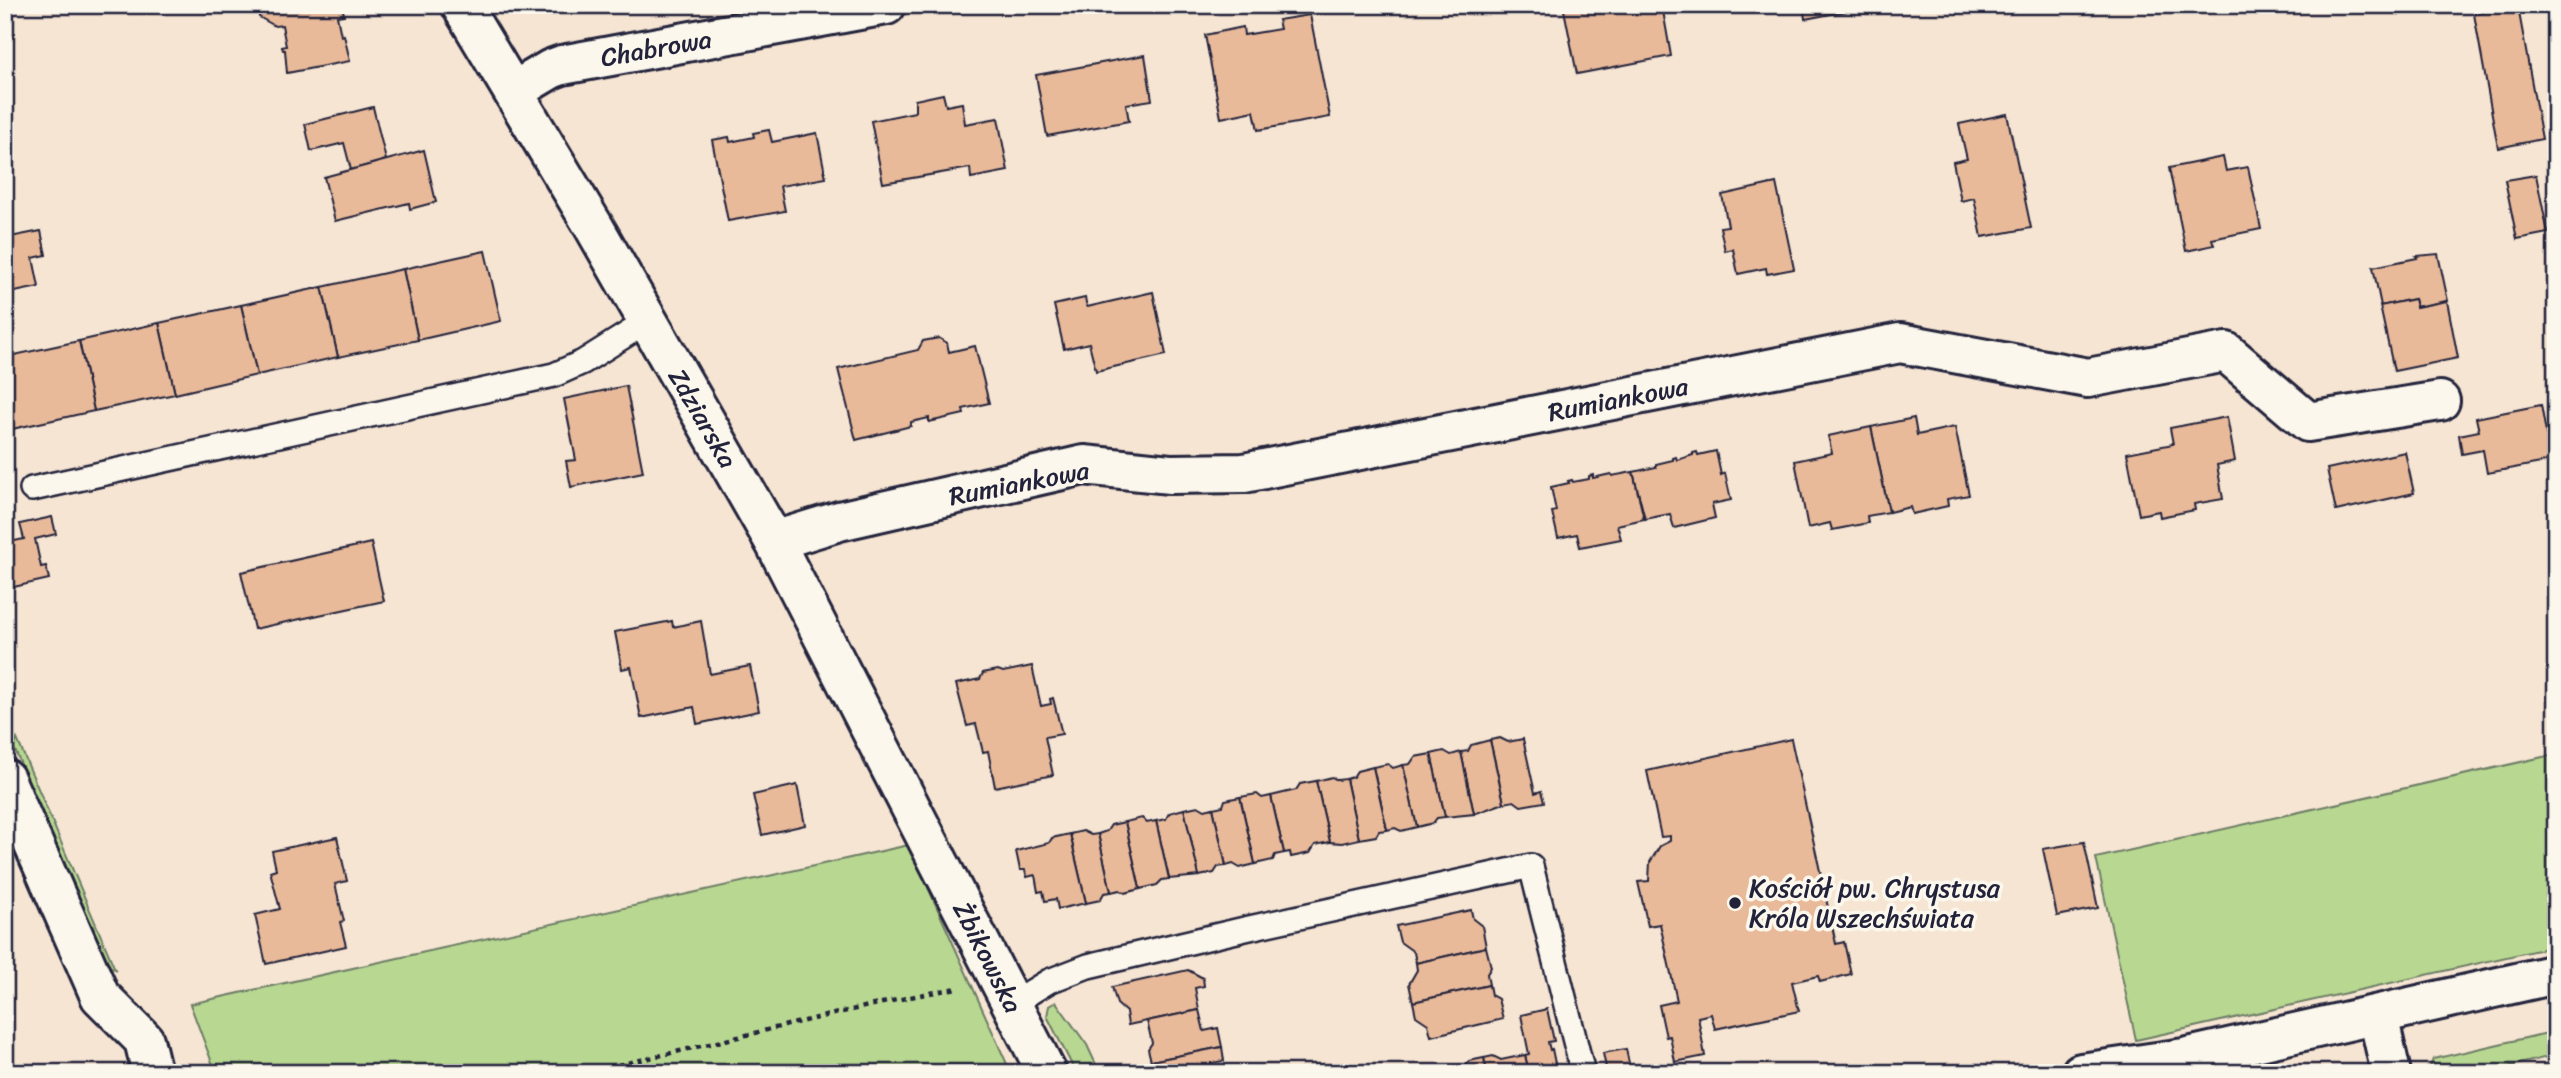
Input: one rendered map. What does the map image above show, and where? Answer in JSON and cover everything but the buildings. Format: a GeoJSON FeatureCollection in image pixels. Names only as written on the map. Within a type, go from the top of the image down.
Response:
{"type":"FeatureCollection","features":[{"type":"Feature","properties":{"kind":"street","name":"Zdziarska"},"geometry":{"type":"LineString","coordinates":[[461,5],[648,321],[774,541],[928,841]]}},
{"type":"Feature","properties":{"kind":"street","name":"Chabrowa"},"geometry":{"type":"LineString","coordinates":[[514,92],[562,65],[886,5]]}},
{"type":"Feature","properties":{"kind":"street","name":"Rumiankowa"},"geometry":{"type":"LineString","coordinates":[[774,541],[839,522],[1084,465],[1170,474],[1244,473],[1900,343],[2088,378],[2226,352],[2308,422],[2440,401]]}},
{"type":"Feature","properties":{"kind":"street"},"geometry":{"type":"LineString","coordinates":[[5,779],[100,996],[144,1040],[152,1073]]}},
{"type":"Feature","properties":{"kind":"street","name":"Żbikowska"},"geometry":{"type":"LineString","coordinates":[[928,841],[1047,1073]]}},
{"type":"Feature","properties":{"kind":"street"},"geometry":{"type":"LineString","coordinates":[[2081,1073],[2184,1058],[2556,974]]}},
{"type":"Feature","properties":{"kind":"street"},"geometry":{"type":"LineString","coordinates":[[2378,1015],[2390,1073]]}},
{"type":"Feature","properties":{"kind":"lane"},"geometry":{"type":"LineString","coordinates":[[32,489],[554,375],[583,362],[648,321]]}},
{"type":"Feature","properties":{"kind":"lane"},"geometry":{"type":"LineString","coordinates":[[1013,1003],[1049,981],[1088,967],[1245,929],[1531,866],[1583,1073]]}},
{"type":"Feature","properties":{"kind":"path"},"geometry":{"type":"LineString","coordinates":[[579,1073],[882,1002],[959,988]]}},
{"type":"Feature","properties":{"kind":"green space"},"geometry":{"type":"Polygon","coordinates":[[[17,739],[115,969],[106,965],[14,748],[17,739]]]}},
{"type":"Feature","properties":{"kind":"green space"},"geometry":{"type":"Polygon","coordinates":[[[2556,754],[2556,946],[2136,1040],[2096,858],[2556,754]]]}},
{"type":"Feature","properties":{"kind":"green space"},"geometry":{"type":"Polygon","coordinates":[[[909,845],[1011,1073],[216,1073],[190,1004],[909,845]]]}},
{"type":"Feature","properties":{"kind":"green space"},"geometry":{"type":"Polygon","coordinates":[[[1056,1002],[1087,1045],[1100,1073],[1076,1073],[1047,1016],[1049,1006],[1056,1002]]]}},
{"type":"Feature","properties":{"kind":"green space"},"geometry":{"type":"Polygon","coordinates":[[[2556,1031],[2556,1055],[2482,1073],[2428,1073],[2433,1059],[2556,1031]]]}},
{"type":"Feature","properties":{"kind":"place","name":"Kościół pw. Chrystusa Króla Wszechświata"},"geometry":{"type":"Point","coordinates":[1735,903]}}]}
